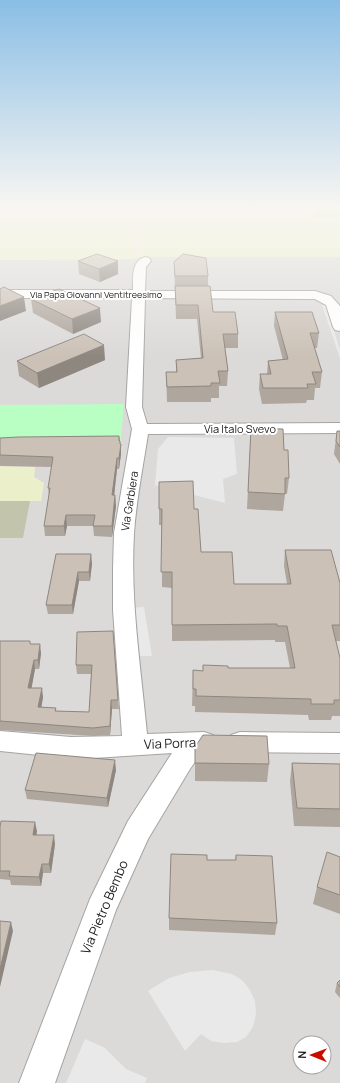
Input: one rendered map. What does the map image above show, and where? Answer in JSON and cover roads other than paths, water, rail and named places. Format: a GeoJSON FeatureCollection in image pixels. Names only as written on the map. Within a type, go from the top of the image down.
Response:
{"type":"FeatureCollection","features":[{"type":"Feature","properties":{"kind":"street","name":"Via Garbiera"},"geometry":{"type":"LineString","coordinates":[[135,744],[124,610],[123,569],[124,533],[140,429],[134,407],[140,267],[145,261]]}},
{"type":"Feature","properties":{"kind":"street","name":"Via Papa Giovanni Ventitreesimo"},"geometry":{"type":"LineString","coordinates":[[0,294],[320,296],[328,299],[332,304],[340,327]]}},
{"type":"Feature","properties":{"kind":"street","name":"Via Italo Svevo"},"geometry":{"type":"LineString","coordinates":[[140,429],[340,428]]}},
{"type":"Feature","properties":{"kind":"street","name":"Via Porra"},"geometry":{"type":"LineString","coordinates":[[0,741],[94,748],[135,744],[195,742],[340,743]]}},
{"type":"Feature","properties":{"kind":"street","name":"Via Pietro Bembo"},"geometry":{"type":"LineString","coordinates":[[37,1083],[101,909],[124,858],[138,830],[181,761],[195,742]]}}]}
